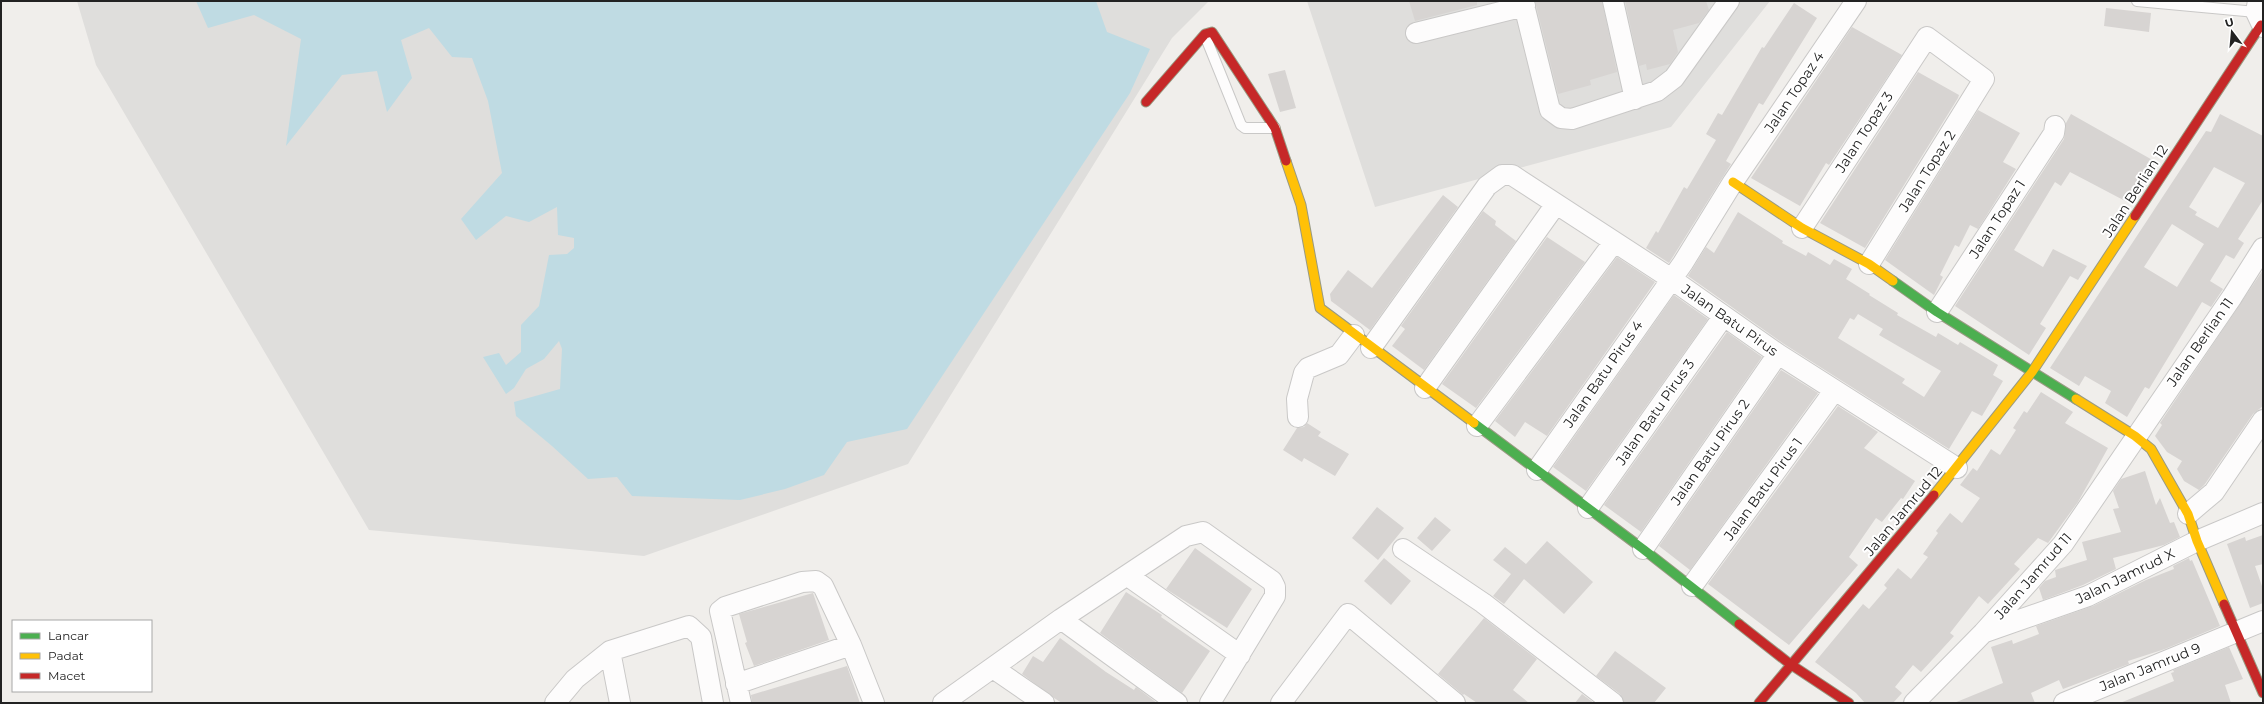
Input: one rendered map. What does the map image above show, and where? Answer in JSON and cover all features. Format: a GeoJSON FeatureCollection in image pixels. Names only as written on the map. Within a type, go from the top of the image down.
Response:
{"type":"FeatureCollection","features":[{"type":"Feature","properties":{"kind":"street"},"geometry":{"type":"LineString","coordinates":[[1613,1],[1635,99]]}},
{"type":"Feature","properties":{"kind":"street","name":"Jalan Topaz 4"},"geometry":{"type":"LineString","coordinates":[[1670,278],[1683,263],[1733,182],[1856,1]]}},
{"type":"Feature","properties":{"kind":"street"},"geometry":{"type":"LineString","coordinates":[[1416,33],[1524,3],[1550,110],[1560,118],[1572,119],[1657,91],[1674,78],[1722,4]]}},
{"type":"Feature","properties":{"kind":"street","name":"Jalan Berlian 12"},"geometry":{"type":"LineString","coordinates":[[2032,372],[2259,13]]}},
{"type":"Feature","properties":{"kind":"street"},"geometry":{"type":"LineString","coordinates":[[1146,102],[1205,34],[1212,32],[1275,128],[1301,205],[1310,265],[1320,308],[1349,343],[1371,348],[1692,586],[1789,666],[1849,703]]}},
{"type":"Feature","properties":{"kind":"street","name":"Jalan Topaz 2"},"geometry":{"type":"LineString","coordinates":[[1869,264],[1984,79],[1927,37]]}},
{"type":"Feature","properties":{"kind":"street","name":"Jalan Topaz 3"},"geometry":{"type":"LineString","coordinates":[[1802,228],[1927,37]]}},
{"type":"Feature","properties":{"kind":"street","name":"Jalan Topaz 1"},"geometry":{"type":"LineString","coordinates":[[1937,312],[2054,133],[2055,126]]}},
{"type":"Feature","properties":{"kind":"street","name":"Jalan Batu Pirus"},"geometry":{"type":"LineString","coordinates":[[1371,348],[1487,186],[1502,175],[1512,175],[1670,278],[1723,317],[1834,391],[1957,468]]}},
{"type":"Feature","properties":{"kind":"street"},"geometry":{"type":"LineString","coordinates":[[1733,182],[1802,228],[1869,264],[1937,312],[2135,436],[2151,449],[2188,514],[2197,541],[2263,693]]}},
{"type":"Feature","properties":{"kind":"street"},"geometry":{"type":"LineString","coordinates":[[1425,388],[1556,204]]}},
{"type":"Feature","properties":{"kind":"street"},"geometry":{"type":"LineString","coordinates":[[1477,426],[1614,242]]}},
{"type":"Feature","properties":{"kind":"street","name":"Jalan Berlian 11"},"geometry":{"type":"LineString","coordinates":[[2135,436],[2232,297],[2263,248]]}},
{"type":"Feature","properties":{"kind":"street","name":"Jalan Batu Pirus 4"},"geometry":{"type":"LineString","coordinates":[[1536,470],[1670,278]]}},
{"type":"Feature","properties":{"kind":"street","name":"Jalan Batu Pirus 3"},"geometry":{"type":"LineString","coordinates":[[1588,508],[1723,317]]}},
{"type":"Feature","properties":{"kind":"street"},"geometry":{"type":"LineString","coordinates":[[1298,417],[1297,399],[1304,373],[1308,368],[1334,358],[1349,343]]}},
{"type":"Feature","properties":{"kind":"street","name":"Jalan Batu Pirus 2"},"geometry":{"type":"LineString","coordinates":[[1643,549],[1778,354]]}},
{"type":"Feature","properties":{"kind":"street","name":"Jalan Jamrud 12"},"geometry":{"type":"LineString","coordinates":[[1760,703],[1789,666],[1957,468],[2032,372]]}},
{"type":"Feature","properties":{"kind":"street","name":"Jalan Batu Pirus 1"},"geometry":{"type":"LineString","coordinates":[[1692,586],[1834,391]]}},
{"type":"Feature","properties":{"kind":"street"},"geometry":{"type":"LineString","coordinates":[[2188,514],[2214,492],[2263,420]]}},
{"type":"Feature","properties":{"kind":"street","name":"Jalan Jamrud 11"},"geometry":{"type":"LineString","coordinates":[[1914,703],[1983,633],[2063,544],[2135,436]]}},
{"type":"Feature","properties":{"kind":"street","name":"Jalan Jamrud X"},"geometry":{"type":"LineString","coordinates":[[1983,633],[2088,596],[2197,541],[2263,513]]}},
{"type":"Feature","properties":{"kind":"street"},"geometry":{"type":"LineString","coordinates":[[943,703],[1061,619],[1128,576],[1186,536],[1203,532],[1272,581],[1275,587],[1275,596],[1210,703]]}},
{"type":"Feature","properties":{"kind":"street"},"geometry":{"type":"LineString","coordinates":[[1403,549],[1483,603],[1613,703]]}},
{"type":"Feature","properties":{"kind":"street"},"geometry":{"type":"LineString","coordinates":[[1128,576],[1240,655]]}},
{"type":"Feature","properties":{"kind":"street"},"geometry":{"type":"LineString","coordinates":[[741,703],[720,618],[720,611],[725,607],[802,582],[816,581],[823,586],[851,645],[874,703]]}},
{"type":"Feature","properties":{"kind":"street"},"geometry":{"type":"LineString","coordinates":[[1281,703],[1348,614],[1455,703]]}},
{"type":"Feature","properties":{"kind":"street"},"geometry":{"type":"LineString","coordinates":[[1061,619],[1177,703]]}},
{"type":"Feature","properties":{"kind":"street","name":"Jalan Jamrud 9"},"geometry":{"type":"LineString","coordinates":[[2064,703],[2263,621]]}},
{"type":"Feature","properties":{"kind":"street"},"geometry":{"type":"LineString","coordinates":[[555,703],[575,679],[610,651],[689,626],[701,637],[713,703]]}},
{"type":"Feature","properties":{"kind":"street"},"geometry":{"type":"LineString","coordinates":[[736,684],[851,645]]}},
{"type":"Feature","properties":{"kind":"street"},"geometry":{"type":"LineString","coordinates":[[610,651],[620,703]]}},
{"type":"Feature","properties":{"kind":"street"},"geometry":{"type":"LineString","coordinates":[[993,668],[1044,703]]}},
{"type":"Feature","properties":{"kind":"lane"},"geometry":{"type":"LineString","coordinates":[[2137,1],[2259,13]]}},
{"type":"Feature","properties":{"kind":"lane"},"geometry":{"type":"LineString","coordinates":[[1205,34],[1241,125],[1245,128],[1275,128]]}},
{"type":"Feature","properties":{"kind":"shaded area"},"geometry":{"type":"Polygon","coordinates":[[[77,1],[1209,1],[1172,38],[908,464],[644,556],[369,530],[96,65],[77,1]]]}},
{"type":"Feature","properties":{"kind":"shaded area"},"geometry":{"type":"Polygon","coordinates":[[[1307,1],[1770,1],[1671,127],[1375,207],[1307,1]]]}},
{"type":"Feature","properties":{"kind":"water"},"geometry":{"type":"Polygon","coordinates":[[[196,1],[1096,1],[1107,32],[1150,49],[1130,93],[907,429],[847,442],[824,475],[785,489],[740,500],[632,496],[617,477],[588,479],[516,416],[514,402],[560,389],[562,349],[559,341],[544,359],[526,369],[514,388],[506,394],[483,357],[499,353],[506,365],[521,352],[521,325],[539,306],[549,255],[567,254],[574,248],[574,238],[558,235],[557,207],[529,222],[506,216],[476,240],[461,219],[502,173],[488,101],[472,58],[452,57],[429,28],[401,40],[412,78],[387,112],[377,71],[342,75],[286,146],[301,39],[254,15],[208,28],[196,1]]]}},
{"type":"Feature","properties":{"kind":"building"},"geometry":{"type":"Polygon","coordinates":[[[1409,1],[1477,1],[1477,5],[1415,21],[1409,1]]]}},
{"type":"Feature","properties":{"kind":"building"},"geometry":{"type":"Polygon","coordinates":[[[1535,1],[1602,1],[1617,72],[1590,80],[1591,85],[1558,94],[1535,1]]]}},
{"type":"Feature","properties":{"kind":"building"},"geometry":{"type":"Polygon","coordinates":[[[1625,1],[1706,1],[1709,10],[1699,23],[1673,30],[1678,52],[1670,64],[1647,70],[1646,64],[1639,66],[1625,1]]]}},
{"type":"Feature","properties":{"kind":"building"},"geometry":{"type":"Polygon","coordinates":[[[1794,3],[1817,18],[1763,105],[1759,103],[1726,161],[1731,164],[1669,263],[1646,248],[1656,231],[1658,233],[1684,187],[1687,189],[1716,140],[1706,134],[1718,113],[1722,115],[1762,47],[1764,48],[1794,3]]]}},
{"type":"Feature","properties":{"kind":"building"},"geometry":{"type":"Polygon","coordinates":[[[2106,8],[2151,13],[2149,32],[2104,26],[2106,8]]]}},
{"type":"Feature","properties":{"kind":"building"},"geometry":{"type":"Polygon","coordinates":[[[1852,27],[1902,55],[1829,165],[1826,163],[1800,206],[1751,178],[1852,27]]]}},
{"type":"Feature","properties":{"kind":"building"},"geometry":{"type":"Polygon","coordinates":[[[1285,70],[1296,108],[1280,112],[1268,74],[1285,70]]]}},
{"type":"Feature","properties":{"kind":"building"},"geometry":{"type":"Polygon","coordinates":[[[1918,72],[1959,95],[1865,248],[1820,223],[1918,72]]]}},
{"type":"Feature","properties":{"kind":"building"},"geometry":{"type":"Polygon","coordinates":[[[1978,110],[2020,133],[2003,162],[2016,169],[1978,229],[1970,225],[1959,247],[1955,245],[1940,275],[1943,277],[1934,295],[1885,260],[1978,110]]]}},
{"type":"Feature","properties":{"kind":"building"},"geometry":{"type":"Polygon","coordinates":[[[2071,114],[2156,162],[2129,203],[2070,172],[2061,186],[2055,182],[2014,250],[2043,267],[2053,249],[2087,266],[2078,280],[2070,276],[2040,324],[2046,328],[2029,355],[1955,306],[2064,139],[2066,123],[2071,114]]]}},
{"type":"Feature","properties":{"kind":"building"},"geometry":{"type":"Polygon","coordinates":[[[2220,114],[2263,136],[2263,200],[2238,239],[2244,243],[2234,259],[2226,255],[2210,281],[2223,289],[2211,307],[2202,302],[2149,389],[2145,387],[2127,417],[2105,403],[2111,391],[2085,376],[2079,386],[2050,368],[2206,131],[2211,132],[2220,114]],[[2214,167],[2189,207],[2197,212],[2195,215],[2218,228],[2245,183],[2214,167]],[[2172,224],[2144,267],[2177,287],[2204,244],[2172,224]]]}},
{"type":"Feature","properties":{"kind":"building"},"geometry":{"type":"Polygon","coordinates":[[[1443,195],[1458,207],[1370,330],[1331,301],[1330,294],[1348,270],[1372,288],[1443,195]]]}},
{"type":"Feature","properties":{"kind":"building"},"geometry":{"type":"Polygon","coordinates":[[[1483,211],[1496,221],[1495,225],[1516,241],[1424,370],[1392,346],[1405,329],[1401,326],[1483,211]]]}},
{"type":"Feature","properties":{"kind":"building"},"geometry":{"type":"Polygon","coordinates":[[[1738,212],[1783,241],[1782,243],[1806,256],[1808,252],[1830,265],[1834,259],[1852,269],[1846,279],[1898,313],[1897,315],[1936,337],[1938,333],[1958,345],[1960,342],[1998,365],[1993,375],[2003,381],[1982,416],[1972,411],[1949,449],[1784,344],[1688,276],[1706,247],[1714,253],[1738,212]],[[1858,314],[1854,320],[1850,318],[1838,338],[1905,379],[1902,383],[1924,397],[1941,371],[1879,335],[1883,329],[1858,314]]]}},
{"type":"Feature","properties":{"kind":"building"},"geometry":{"type":"Polygon","coordinates":[[[1547,237],[1585,262],[1476,408],[1442,384],[1547,237]]]}},
{"type":"Feature","properties":{"kind":"building"},"geometry":{"type":"Polygon","coordinates":[[[1617,257],[1655,282],[1547,436],[1525,422],[1515,437],[1495,421],[1617,257]]]}},
{"type":"Feature","properties":{"kind":"building"},"geometry":{"type":"Polygon","coordinates":[[[2263,270],[2263,406],[2253,414],[2205,484],[2199,490],[2184,481],[2177,469],[2182,461],[2167,452],[2155,436],[2162,425],[2160,423],[2263,270]]]}},
{"type":"Feature","properties":{"kind":"building"},"geometry":{"type":"Polygon","coordinates":[[[1674,295],[1708,319],[1586,491],[1553,467],[1674,295]]]}},
{"type":"Feature","properties":{"kind":"building"},"geometry":{"type":"Polygon","coordinates":[[[1727,332],[1762,357],[1641,532],[1604,505],[1727,332]]]}},
{"type":"Feature","properties":{"kind":"building"},"geometry":{"type":"Polygon","coordinates":[[[1781,370],[1818,393],[1690,570],[1659,546],[1781,370]]]}},
{"type":"Feature","properties":{"kind":"building"},"geometry":{"type":"Polygon","coordinates":[[[2041,392],[2073,412],[2065,423],[2108,448],[2078,502],[2048,543],[2038,538],[2014,564],[2020,569],[1988,604],[1979,596],[1950,633],[1954,636],[1921,672],[1913,665],[1895,687],[1902,693],[1893,703],[1865,703],[1856,693],[1815,662],[1863,604],[1869,609],[1887,588],[1884,585],[1898,568],[1911,579],[1928,557],[1923,554],[1938,533],[1936,531],[1950,513],[1962,523],[1980,498],[1960,485],[1973,468],[1977,471],[1991,449],[2000,455],[2016,430],[2013,428],[2024,411],[2027,413],[2041,392]]]}},
{"type":"Feature","properties":{"kind":"building"},"geometry":{"type":"Polygon","coordinates":[[[1838,406],[1878,432],[1864,448],[1915,481],[1903,499],[1901,498],[1882,522],[1876,518],[1849,557],[1858,565],[1789,645],[1708,584],[1838,406]]]}},
{"type":"Feature","properties":{"kind":"building"},"geometry":{"type":"Polygon","coordinates":[[[1307,423],[1321,432],[1318,436],[1349,454],[1335,476],[1304,458],[1302,462],[1283,450],[1297,428],[1304,427],[1307,423]]]}},
{"type":"Feature","properties":{"kind":"building"},"geometry":{"type":"Polygon","coordinates":[[[2145,471],[2156,505],[2160,498],[2170,523],[2174,522],[2180,537],[2164,545],[2113,558],[2116,569],[2083,585],[2043,600],[2039,588],[2045,581],[2056,577],[2055,570],[2087,560],[2082,542],[2121,532],[2113,509],[2119,508],[2113,491],[2121,479],[2145,471]]]}},
{"type":"Feature","properties":{"kind":"building"},"geometry":{"type":"Polygon","coordinates":[[[1377,507],[1404,528],[1378,560],[1352,538],[1377,507]]]}},
{"type":"Feature","properties":{"kind":"building"},"geometry":{"type":"Polygon","coordinates":[[[1435,517],[1451,530],[1432,551],[1417,538],[1435,517]]]}},
{"type":"Feature","properties":{"kind":"building"},"geometry":{"type":"Polygon","coordinates":[[[2263,535],[2263,564],[2255,566],[2263,589],[2263,603],[2250,608],[2227,544],[2245,537],[2246,541],[2263,535]]]}},
{"type":"Feature","properties":{"kind":"building"},"geometry":{"type":"Polygon","coordinates":[[[1547,541],[1593,582],[1564,614],[1524,579],[1504,604],[1493,596],[1511,574],[1493,560],[1505,547],[1526,564],[1547,541]]]}},
{"type":"Feature","properties":{"kind":"building"},"geometry":{"type":"Polygon","coordinates":[[[1195,548],[1252,589],[1227,628],[1166,589],[1195,548]]]}},
{"type":"Feature","properties":{"kind":"building"},"geometry":{"type":"Polygon","coordinates":[[[1384,558],[1411,581],[1391,605],[1364,581],[1384,558]]]}},
{"type":"Feature","properties":{"kind":"building"},"geometry":{"type":"Polygon","coordinates":[[[2189,558],[2190,561],[2192,560],[2220,626],[2165,649],[2128,661],[2129,664],[2063,689],[2059,680],[2031,693],[2035,703],[1954,703],[2003,683],[1991,647],[2012,640],[2013,644],[2039,634],[2036,626],[2093,606],[2146,580],[2174,569],[2173,566],[2189,558]]]}},
{"type":"Feature","properties":{"kind":"building"},"geometry":{"type":"Polygon","coordinates":[[[1126,592],[1162,615],[1161,617],[1210,651],[1182,693],[1100,633],[1126,592]]]}},
{"type":"Feature","properties":{"kind":"building"},"geometry":{"type":"Polygon","coordinates":[[[813,593],[829,640],[754,666],[745,643],[747,642],[739,614],[813,593]]]}},
{"type":"Feature","properties":{"kind":"building"},"geometry":{"type":"Polygon","coordinates":[[[1484,618],[1537,659],[1513,690],[1529,703],[1477,703],[1464,694],[1463,695],[1438,674],[1484,618]]]}},
{"type":"Feature","properties":{"kind":"building"},"geometry":{"type":"Polygon","coordinates":[[[1060,638],[1106,672],[1134,690],[1136,687],[1157,703],[1062,703],[1054,698],[1022,674],[1033,656],[1043,662],[1060,638]]]}},
{"type":"Feature","properties":{"kind":"building"},"geometry":{"type":"Polygon","coordinates":[[[2229,647],[2243,679],[2225,685],[2231,703],[2120,703],[2174,681],[2171,673],[2174,672],[2173,670],[2229,647]]]}},
{"type":"Feature","properties":{"kind":"building"},"geometry":{"type":"Polygon","coordinates":[[[1615,651],[1666,688],[1654,703],[1624,703],[1620,694],[1596,676],[1615,651]]]}},
{"type":"Feature","properties":{"kind":"building"},"geometry":{"type":"Polygon","coordinates":[[[847,666],[860,703],[752,703],[751,695],[847,666]]]}},
{"type":"Feature","properties":{"kind":"building"},"geometry":{"type":"Polygon","coordinates":[[[1582,694],[1594,703],[1575,703],[1582,694]]]}},
{"type":"Feature","properties":{"kind":"traffic: fast"},"geometry":{"type":"LineString","coordinates":[[1893,281],[1937,312],[2076,399]]}},
{"type":"Feature","properties":{"kind":"traffic: fast"},"geometry":{"type":"LineString","coordinates":[[1474,423],[1643,549],[1739,624]]}},
{"type":"Feature","properties":{"kind":"traffic: slow"},"geometry":{"type":"LineString","coordinates":[[1286,161],[1301,205],[1320,308],[1474,423]]}},
{"type":"Feature","properties":{"kind":"traffic: slow"},"geometry":{"type":"LineString","coordinates":[[1733,182],[1802,228],[1869,264],[1893,281]]}},
{"type":"Feature","properties":{"kind":"traffic: slow"},"geometry":{"type":"LineString","coordinates":[[1934,495],[2032,372],[2135,216]]}},
{"type":"Feature","properties":{"kind":"traffic: slow"},"geometry":{"type":"LineString","coordinates":[[2076,399],[2135,436],[2151,449],[2188,514],[2197,541],[2224,604]]}},
{"type":"Feature","properties":{"kind":"traffic: jam"},"geometry":{"type":"LineString","coordinates":[[2135,216],[2261,25]]}},
{"type":"Feature","properties":{"kind":"traffic: jam"},"geometry":{"type":"LineString","coordinates":[[1146,102],[1205,34],[1212,32],[1275,128],[1286,161]]}},
{"type":"Feature","properties":{"kind":"traffic: jam"},"geometry":{"type":"LineString","coordinates":[[1759,703],[1934,495]]}},
{"type":"Feature","properties":{"kind":"traffic: jam"},"geometry":{"type":"LineString","coordinates":[[2224,604],[2263,693]]}},
{"type":"Feature","properties":{"kind":"traffic: jam"},"geometry":{"type":"LineString","coordinates":[[1739,624],[1790,664],[1849,703]]}}]}
